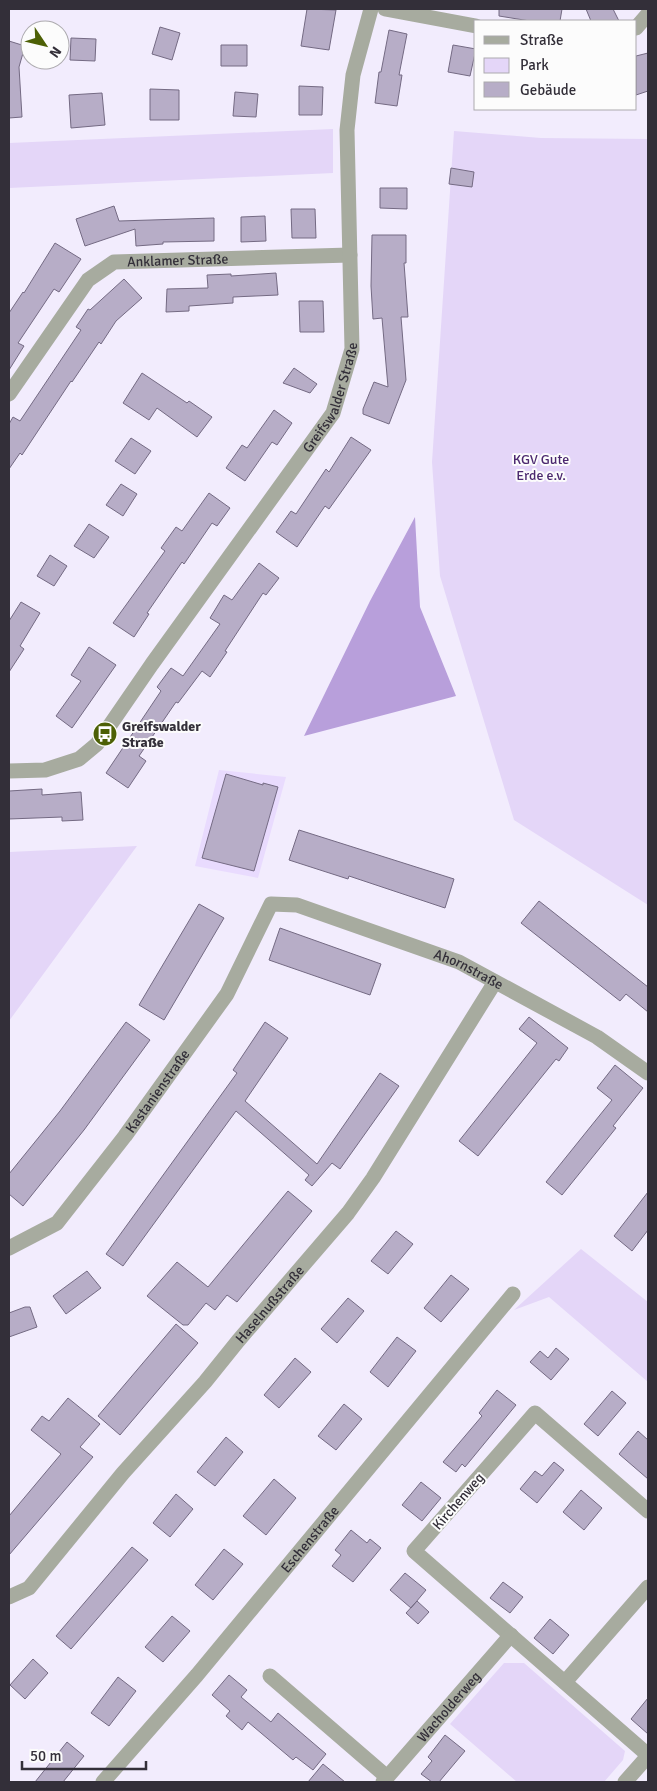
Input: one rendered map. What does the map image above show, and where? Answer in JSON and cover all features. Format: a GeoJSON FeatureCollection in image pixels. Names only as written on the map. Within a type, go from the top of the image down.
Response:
{"type":"FeatureCollection","features":[{"type":"Feature","properties":{"kind":"street","name":"Greifswalder Straße"},"geometry":{"type":"LineString","coordinates":[[9,771],[45,770],[80,760],[97,744],[152,664],[333,413],[352,349],[348,130],[353,75],[371,9]]}},
{"type":"Feature","properties":{"kind":"street"},"geometry":{"type":"LineString","coordinates":[[386,9],[474,26]]}},
{"type":"Feature","properties":{"kind":"street"},"geometry":{"type":"LineString","coordinates":[[637,27],[648,14]]}},
{"type":"Feature","properties":{"kind":"street","name":"Anklamer Straße"},"geometry":{"type":"LineString","coordinates":[[9,394],[88,280],[114,262],[350,255]]}},
{"type":"Feature","properties":{"kind":"street","name":"Ahornstraße"},"geometry":{"type":"LineString","coordinates":[[272,904],[297,906],[459,962],[597,1037],[648,1073]]}},
{"type":"Feature","properties":{"kind":"street","name":"Kastanienstraße"},"geometry":{"type":"LineString","coordinates":[[9,1248],[57,1223],[125,1136],[227,994],[272,904]]}},
{"type":"Feature","properties":{"kind":"street","name":"Haselnußstraße"},"geometry":{"type":"LineString","coordinates":[[9,1598],[29,1588],[123,1473],[205,1382],[348,1213],[373,1178],[495,982]]}},
{"type":"Feature","properties":{"kind":"street","name":"Eschenstraße"},"geometry":{"type":"LineString","coordinates":[[103,1782],[197,1675],[514,1294]]}},
{"type":"Feature","properties":{"kind":"street","name":"Kirchenweg"},"geometry":{"type":"LineString","coordinates":[[648,1510],[536,1413],[414,1551],[648,1755]]}},
{"type":"Feature","properties":{"kind":"street"},"geometry":{"type":"LineString","coordinates":[[565,1682],[648,1587]]}},
{"type":"Feature","properties":{"kind":"street","name":"Wacholderweg"},"geometry":{"type":"LineString","coordinates":[[270,1676],[385,1780],[511,1635]]}},
{"type":"Feature","properties":{"kind":"street"},"geometry":{"type":"LineString","coordinates":[[625,1782],[648,1755]]}},
{"type":"Feature","properties":{"kind":"shaded area"},"geometry":{"type":"Polygon","coordinates":[[[415,517],[420,607],[456,696],[304,736],[370,601],[415,517]]]}},
{"type":"Feature","properties":{"kind":"shaded area"},"geometry":{"type":"Polygon","coordinates":[[[219,770],[286,777],[258,878],[195,866],[219,770]]]}},
{"type":"Feature","properties":{"kind":"green space"},"geometry":{"type":"Polygon","coordinates":[[[333,129],[333,173],[9,188],[9,143],[333,129]]]}},
{"type":"Feature","properties":{"kind":"green space","name":"KGV Gute Erde e.v."},"geometry":{"type":"Polygon","coordinates":[[[454,131],[541,138],[648,139],[648,905],[514,820],[440,576],[432,462],[454,131]]]}},
{"type":"Feature","properties":{"kind":"green space"},"geometry":{"type":"Polygon","coordinates":[[[137,846],[9,1021],[9,852],[137,846]]]}},
{"type":"Feature","properties":{"kind":"green space"},"geometry":{"type":"Polygon","coordinates":[[[581,1249],[648,1302],[648,1382],[549,1297],[514,1310],[581,1249]]]}},
{"type":"Feature","properties":{"kind":"green space"},"geometry":{"type":"Polygon","coordinates":[[[504,1663],[524,1663],[625,1751],[623,1760],[604,1782],[517,1782],[450,1724],[504,1663]]]}},
{"type":"Feature","properties":{"kind":"building"},"geometry":{"type":"Polygon","coordinates":[[[307,9],[336,10],[329,50],[301,46],[307,9]]]}},
{"type":"Feature","properties":{"kind":"building"},"geometry":{"type":"Polygon","coordinates":[[[499,9],[562,9],[560,20],[524,20],[499,16],[499,9]]]}},
{"type":"Feature","properties":{"kind":"building"},"geometry":{"type":"Polygon","coordinates":[[[586,9],[613,9],[618,20],[591,20],[586,9]]]}},
{"type":"Feature","properties":{"kind":"building"},"geometry":{"type":"Polygon","coordinates":[[[160,27],[180,33],[172,60],[152,54],[160,27]]]}},
{"type":"Feature","properties":{"kind":"building"},"geometry":{"type":"Polygon","coordinates":[[[389,30],[407,34],[399,75],[402,75],[397,106],[375,103],[379,72],[381,72],[389,30]]]}},
{"type":"Feature","properties":{"kind":"building"},"geometry":{"type":"Polygon","coordinates":[[[71,38],[96,39],[95,61],[70,60],[71,38]]]}},
{"type":"Feature","properties":{"kind":"building"},"geometry":{"type":"Polygon","coordinates":[[[9,41],[20,44],[19,67],[22,117],[9,118],[9,41]]]}},
{"type":"Feature","properties":{"kind":"building"},"geometry":{"type":"Polygon","coordinates":[[[221,45],[247,45],[247,66],[221,66],[221,45]]]}},
{"type":"Feature","properties":{"kind":"building"},"geometry":{"type":"Polygon","coordinates":[[[453,45],[474,49],[470,76],[448,72],[453,45]]]}},
{"type":"Feature","properties":{"kind":"building"},"geometry":{"type":"Polygon","coordinates":[[[648,53],[648,91],[637,95],[637,56],[648,53]]]}},
{"type":"Feature","properties":{"kind":"building"},"geometry":{"type":"Polygon","coordinates":[[[299,86],[323,87],[322,115],[299,115],[299,86]]]}},
{"type":"Feature","properties":{"kind":"building"},"geometry":{"type":"Polygon","coordinates":[[[150,89],[179,90],[179,120],[150,120],[150,89]]]}},
{"type":"Feature","properties":{"kind":"building"},"geometry":{"type":"Polygon","coordinates":[[[235,92],[258,94],[256,117],[233,116],[235,92]]]}},
{"type":"Feature","properties":{"kind":"building"},"geometry":{"type":"Polygon","coordinates":[[[102,93],[105,125],[71,128],[69,95],[102,93]]]}},
{"type":"Feature","properties":{"kind":"building"},"geometry":{"type":"Polygon","coordinates":[[[451,168],[474,172],[472,187],[449,184],[451,168]]]}},
{"type":"Feature","properties":{"kind":"building"},"geometry":{"type":"Polygon","coordinates":[[[380,188],[407,188],[407,209],[380,208],[380,188]]]}},
{"type":"Feature","properties":{"kind":"building"},"geometry":{"type":"Polygon","coordinates":[[[114,206],[119,221],[214,218],[214,241],[163,242],[163,244],[136,246],[135,229],[85,246],[76,219],[114,206]]]}},
{"type":"Feature","properties":{"kind":"building"},"geometry":{"type":"Polygon","coordinates":[[[291,209],[315,209],[316,238],[292,238],[291,209]]]}},
{"type":"Feature","properties":{"kind":"building"},"geometry":{"type":"Polygon","coordinates":[[[265,216],[266,241],[241,242],[241,217],[265,216]]]}},
{"type":"Feature","properties":{"kind":"building"},"geometry":{"type":"Polygon","coordinates":[[[372,235],[406,235],[406,263],[404,263],[408,317],[401,317],[406,380],[389,424],[363,414],[363,409],[374,382],[388,387],[382,318],[373,319],[371,286],[372,235]]]}},
{"type":"Feature","properties":{"kind":"building"},"geometry":{"type":"Polygon","coordinates":[[[55,243],[81,259],[59,292],[54,289],[18,343],[24,346],[9,370],[9,313],[24,293],[55,243]]]}},
{"type":"Feature","properties":{"kind":"building"},"geometry":{"type":"Polygon","coordinates":[[[276,273],[278,295],[233,297],[233,303],[189,306],[189,311],[166,312],[167,289],[208,288],[207,275],[231,274],[231,276],[276,273]]]}},
{"type":"Feature","properties":{"kind":"building"},"geometry":{"type":"Polygon","coordinates":[[[124,279],[142,298],[116,321],[101,344],[99,342],[22,455],[20,453],[9,469],[9,424],[13,417],[20,421],[81,330],[76,327],[88,309],[90,310],[124,279]]]}},
{"type":"Feature","properties":{"kind":"building"},"geometry":{"type":"Polygon","coordinates":[[[299,301],[323,301],[324,332],[300,332],[299,301]]]}},
{"type":"Feature","properties":{"kind":"building"},"geometry":{"type":"Polygon","coordinates":[[[294,368],[317,384],[310,393],[283,383],[294,368]]]}},
{"type":"Feature","properties":{"kind":"building"},"geometry":{"type":"Polygon","coordinates":[[[142,373],[212,417],[197,437],[157,408],[149,420],[123,403],[142,373]]]}},
{"type":"Feature","properties":{"kind":"building"},"geometry":{"type":"Polygon","coordinates":[[[274,410],[292,423],[277,445],[272,442],[245,481],[226,468],[242,445],[247,448],[274,410]]]}},
{"type":"Feature","properties":{"kind":"building"},"geometry":{"type":"Polygon","coordinates":[[[351,437],[371,450],[329,509],[325,506],[297,547],[276,532],[291,511],[296,514],[326,469],[329,472],[351,437]]]}},
{"type":"Feature","properties":{"kind":"building"},"geometry":{"type":"Polygon","coordinates":[[[131,438],[151,451],[135,474],[115,461],[131,438]]]}},
{"type":"Feature","properties":{"kind":"building"},"geometry":{"type":"Polygon","coordinates":[[[121,484],[137,494],[123,516],[106,505],[121,484]]]}},
{"type":"Feature","properties":{"kind":"building"},"geometry":{"type":"Polygon","coordinates":[[[209,493],[230,508],[217,526],[212,523],[184,564],[182,562],[147,613],[149,614],[134,637],[113,623],[165,551],[161,548],[176,527],[182,531],[209,493]]]}},
{"type":"Feature","properties":{"kind":"building"},"geometry":{"type":"Polygon","coordinates":[[[89,524],[109,537],[94,558],[74,546],[89,524]]]}},
{"type":"Feature","properties":{"kind":"building"},"geometry":{"type":"Polygon","coordinates":[[[50,555],[67,566],[54,586],[37,576],[50,555]]]}},
{"type":"Feature","properties":{"kind":"building"},"geometry":{"type":"Polygon","coordinates":[[[259,563],[279,578],[266,595],[263,593],[210,677],[202,671],[178,703],[176,702],[139,756],[146,761],[128,788],[106,773],[161,691],[157,687],[171,668],[183,676],[220,624],[210,618],[224,595],[232,600],[259,563]]]}},
{"type":"Feature","properties":{"kind":"building"},"geometry":{"type":"Polygon","coordinates":[[[21,602],[40,613],[20,646],[24,649],[9,672],[9,621],[21,602]]]}},
{"type":"Feature","properties":{"kind":"building"},"geometry":{"type":"Polygon","coordinates":[[[89,647],[116,665],[72,728],[56,716],[81,681],[71,675],[89,647]]]}},
{"type":"Feature","properties":{"kind":"building"},"geometry":{"type":"Polygon","coordinates":[[[226,774],[263,785],[263,783],[278,787],[254,871],[202,858],[226,774]]]}},
{"type":"Feature","properties":{"kind":"building"},"geometry":{"type":"Polygon","coordinates":[[[42,789],[42,795],[81,792],[83,820],[62,821],[62,817],[9,819],[9,791],[42,789]]]}},
{"type":"Feature","properties":{"kind":"building"},"geometry":{"type":"Polygon","coordinates":[[[299,830],[454,879],[445,908],[349,876],[348,879],[289,860],[299,830]]]}},
{"type":"Feature","properties":{"kind":"building"},"geometry":{"type":"Polygon","coordinates":[[[539,901],[648,987],[648,1012],[626,994],[620,1001],[521,923],[539,901]]]}},
{"type":"Feature","properties":{"kind":"building"},"geometry":{"type":"Polygon","coordinates":[[[199,904],[224,918],[164,1020],[139,1005],[199,904]]]}},
{"type":"Feature","properties":{"kind":"building"},"geometry":{"type":"Polygon","coordinates":[[[280,928],[381,964],[370,995],[269,960],[280,928]]]}},
{"type":"Feature","properties":{"kind":"building"},"geometry":{"type":"Polygon","coordinates":[[[529,1017],[568,1048],[559,1061],[556,1059],[478,1156],[459,1141],[537,1043],[519,1029],[529,1017]]]}},
{"type":"Feature","properties":{"kind":"building"},"geometry":{"type":"Polygon","coordinates":[[[126,1022],[150,1040],[84,1130],[23,1206],[9,1194],[9,1174],[60,1111],[126,1022]]]}},
{"type":"Feature","properties":{"kind":"building"},"geometry":{"type":"Polygon","coordinates":[[[265,1022],[288,1038],[245,1101],[317,1164],[380,1073],[399,1086],[340,1169],[332,1163],[312,1186],[305,1180],[309,1175],[236,1111],[123,1266],[106,1254],[237,1073],[233,1070],[265,1022]]]}},
{"type":"Feature","properties":{"kind":"building"},"geometry":{"type":"Polygon","coordinates":[[[615,1065],[643,1088],[613,1126],[616,1128],[562,1195],[546,1182],[612,1100],[597,1088],[615,1065]]]}},
{"type":"Feature","properties":{"kind":"building"},"geometry":{"type":"Polygon","coordinates":[[[288,1191],[312,1211],[237,1302],[227,1295],[215,1310],[206,1303],[188,1325],[183,1325],[147,1296],[177,1262],[208,1287],[288,1191]]]}},
{"type":"Feature","properties":{"kind":"building"},"geometry":{"type":"Polygon","coordinates":[[[648,1192],[648,1230],[632,1251],[614,1236],[648,1192]]]}},
{"type":"Feature","properties":{"kind":"building"},"geometry":{"type":"Polygon","coordinates":[[[396,1231],[413,1244],[388,1274],[371,1261],[396,1231]]]}},
{"type":"Feature","properties":{"kind":"building"},"geometry":{"type":"Polygon","coordinates":[[[87,1271],[101,1288],[66,1314],[53,1296],[87,1271]]]}},
{"type":"Feature","properties":{"kind":"building"},"geometry":{"type":"Polygon","coordinates":[[[451,1275],[469,1289],[441,1322],[424,1308],[451,1275]]]}},
{"type":"Feature","properties":{"kind":"building"},"geometry":{"type":"Polygon","coordinates":[[[348,1298],[364,1311],[337,1343],[321,1329],[348,1298]]]}},
{"type":"Feature","properties":{"kind":"building"},"geometry":{"type":"Polygon","coordinates":[[[30,1307],[37,1327],[9,1337],[9,1313],[30,1307]]]}},
{"type":"Feature","properties":{"kind":"building"},"geometry":{"type":"Polygon","coordinates":[[[176,1324],[198,1343],[120,1435],[98,1416],[176,1324]]]}},
{"type":"Feature","properties":{"kind":"building"},"geometry":{"type":"Polygon","coordinates":[[[397,1337],[416,1351],[388,1387],[370,1372],[397,1337]]]}},
{"type":"Feature","properties":{"kind":"building"},"geometry":{"type":"Polygon","coordinates":[[[556,1348],[569,1359],[551,1380],[530,1362],[540,1351],[548,1358],[556,1348]]]}},
{"type":"Feature","properties":{"kind":"building"},"geometry":{"type":"Polygon","coordinates":[[[295,1358],[311,1372],[279,1408],[264,1395],[295,1358]]]}},
{"type":"Feature","properties":{"kind":"building"},"geometry":{"type":"Polygon","coordinates":[[[497,1390],[516,1405],[465,1467],[462,1464],[456,1472],[443,1462],[482,1416],[479,1413],[497,1390]]]}},
{"type":"Feature","properties":{"kind":"building"},"geometry":{"type":"Polygon","coordinates":[[[612,1391],[626,1403],[598,1436],[584,1424],[612,1391]]]}},
{"type":"Feature","properties":{"kind":"building"},"geometry":{"type":"Polygon","coordinates":[[[68,1398],[100,1424],[80,1447],[93,1457],[9,1555],[9,1516],[61,1454],[31,1430],[42,1416],[49,1421],[68,1398]]]}},
{"type":"Feature","properties":{"kind":"building"},"geometry":{"type":"Polygon","coordinates":[[[344,1404],[362,1419],[336,1450],[318,1436],[344,1404]]]}},
{"type":"Feature","properties":{"kind":"building"},"geometry":{"type":"Polygon","coordinates":[[[638,1431],[648,1440],[648,1479],[619,1454],[638,1431]]]}},
{"type":"Feature","properties":{"kind":"building"},"geometry":{"type":"Polygon","coordinates":[[[226,1437],[243,1452],[215,1486],[197,1472],[226,1437]]]}},
{"type":"Feature","properties":{"kind":"building"},"geometry":{"type":"Polygon","coordinates":[[[554,1462],[564,1470],[537,1503],[520,1489],[535,1471],[542,1476],[554,1462]]]}},
{"type":"Feature","properties":{"kind":"building"},"geometry":{"type":"Polygon","coordinates":[[[274,1479],[296,1498],[266,1535],[243,1516],[274,1479]]]}},
{"type":"Feature","properties":{"kind":"building"},"geometry":{"type":"Polygon","coordinates":[[[421,1482],[441,1498],[422,1521],[402,1505],[421,1482]]]}},
{"type":"Feature","properties":{"kind":"building"},"geometry":{"type":"Polygon","coordinates":[[[581,1490],[602,1508],[584,1530],[563,1512],[581,1490]]]}},
{"type":"Feature","properties":{"kind":"building"},"geometry":{"type":"Polygon","coordinates":[[[176,1494],[193,1509],[170,1537],[153,1523],[176,1494]]]}},
{"type":"Feature","properties":{"kind":"building"},"geometry":{"type":"Polygon","coordinates":[[[351,1530],[367,1543],[370,1539],[381,1548],[353,1582],[332,1566],[341,1555],[335,1550],[351,1530]]]}},
{"type":"Feature","properties":{"kind":"building"},"geometry":{"type":"Polygon","coordinates":[[[132,1547],[148,1560],[71,1649],[56,1636],[132,1547]]]}},
{"type":"Feature","properties":{"kind":"building"},"geometry":{"type":"Polygon","coordinates":[[[224,1549],[243,1564],[213,1600],[195,1585],[224,1549]]]}},
{"type":"Feature","properties":{"kind":"building"},"geometry":{"type":"Polygon","coordinates":[[[405,1573],[426,1590],[411,1608],[390,1590],[405,1573]]]}},
{"type":"Feature","properties":{"kind":"building"},"geometry":{"type":"Polygon","coordinates":[[[503,1582],[523,1597],[510,1613],[490,1598],[503,1582]]]}},
{"type":"Feature","properties":{"kind":"building"},"geometry":{"type":"Polygon","coordinates":[[[417,1601],[429,1612],[418,1624],[406,1613],[417,1601]]]}},
{"type":"Feature","properties":{"kind":"building"},"geometry":{"type":"Polygon","coordinates":[[[172,1616],[190,1631],[163,1662],[145,1647],[172,1616]]]}},
{"type":"Feature","properties":{"kind":"building"},"geometry":{"type":"Polygon","coordinates":[[[550,1619],[569,1635],[553,1654],[534,1638],[550,1619]]]}},
{"type":"Feature","properties":{"kind":"building"},"geometry":{"type":"Polygon","coordinates":[[[33,1659],[48,1673],[25,1699],[10,1685],[33,1659]]]}},
{"type":"Feature","properties":{"kind":"building"},"geometry":{"type":"Polygon","coordinates":[[[229,1675],[247,1690],[241,1697],[271,1722],[278,1713],[326,1754],[313,1770],[296,1757],[293,1760],[248,1722],[242,1730],[226,1716],[230,1711],[212,1695],[229,1675]]]}},
{"type":"Feature","properties":{"kind":"building"},"geometry":{"type":"Polygon","coordinates":[[[118,1677],[136,1691],[109,1726],[91,1713],[118,1677]]]}},
{"type":"Feature","properties":{"kind":"building"},"geometry":{"type":"Polygon","coordinates":[[[648,1698],[648,1734],[631,1719],[648,1698]]]}},
{"type":"Feature","properties":{"kind":"building"},"geometry":{"type":"Polygon","coordinates":[[[445,1735],[465,1751],[439,1782],[432,1782],[421,1774],[432,1761],[428,1757],[445,1735]]]}},
{"type":"Feature","properties":{"kind":"building"},"geometry":{"type":"Polygon","coordinates":[[[67,1742],[84,1756],[63,1782],[35,1782],[67,1742]]]}},
{"type":"Feature","properties":{"kind":"building"},"geometry":{"type":"Polygon","coordinates":[[[323,1764],[345,1782],[308,1782],[323,1764]]]}},
{"type":"Feature","properties":{"kind":"place","name":"Greifswalder Straße"},"geometry":{"type":"Point","coordinates":[105,734]}}]}
